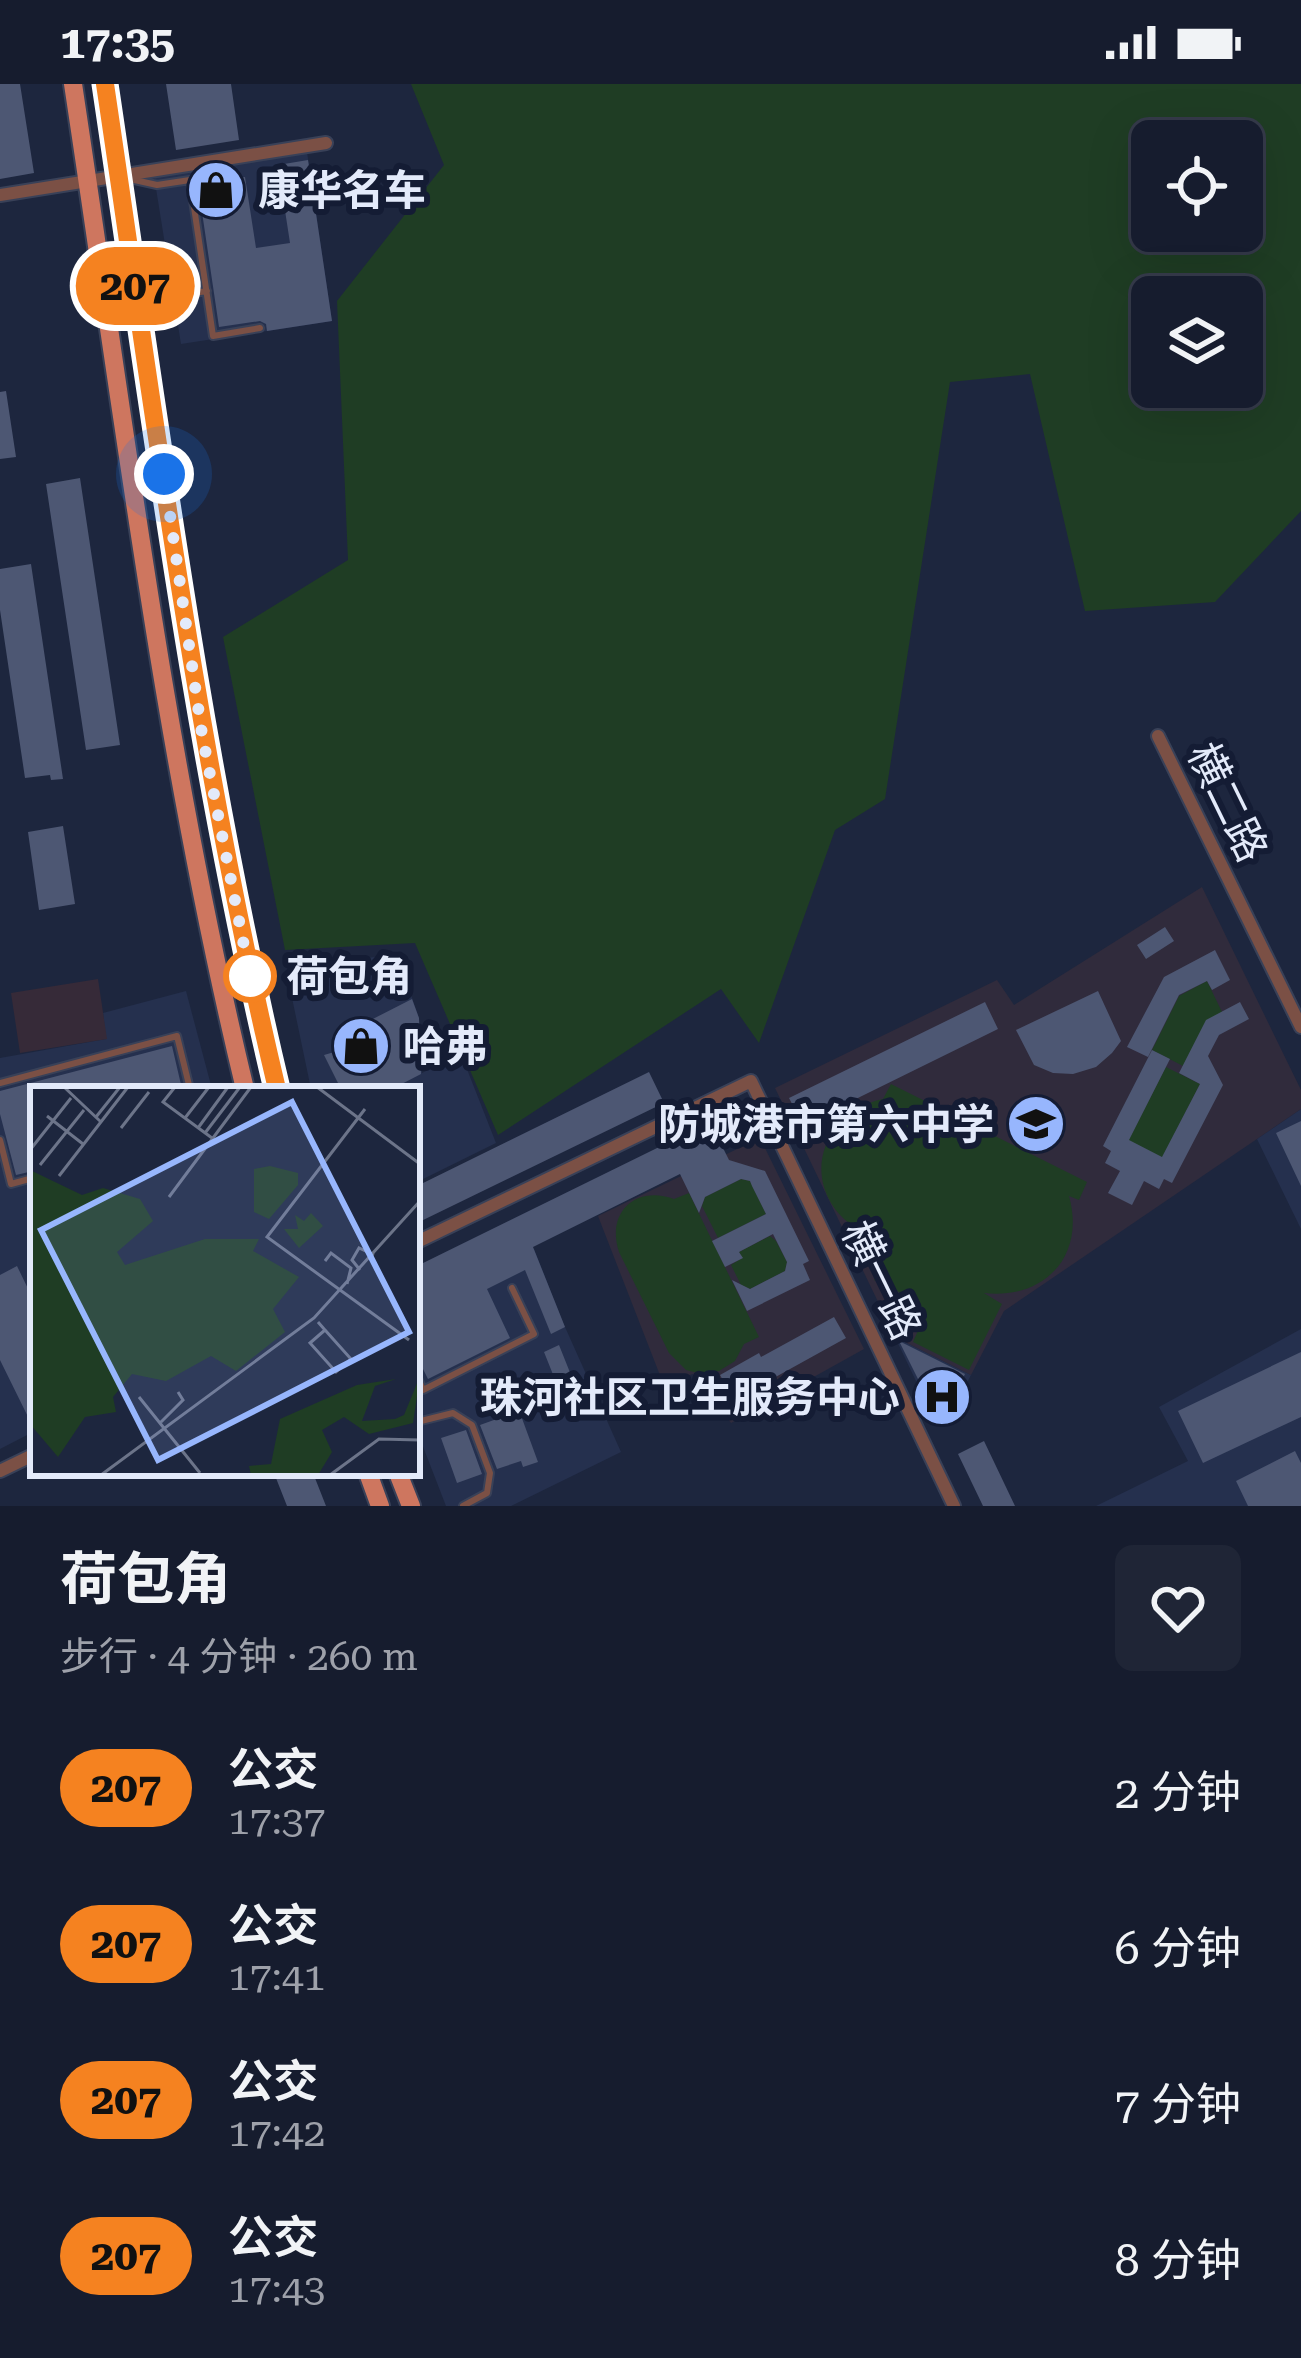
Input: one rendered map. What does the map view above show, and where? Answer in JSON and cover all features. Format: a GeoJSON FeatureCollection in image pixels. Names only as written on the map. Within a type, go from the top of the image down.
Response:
{"type":"FeatureCollection","features":[{"type":"Feature","properties":{"kind":"main road"},"geometry":{"type":"LineString","coordinates":[[73,84],[172,740],[243,1086]]}},
{"type":"Feature","properties":{"kind":"main road"},"geometry":{"type":"LineString","coordinates":[[105,84],[202,734],[276,1086]]}},
{"type":"Feature","properties":{"kind":"main road"},"geometry":{"type":"LineString","coordinates":[[369,1476],[380,1506]]}},
{"type":"Feature","properties":{"kind":"main road"},"geometry":{"type":"LineString","coordinates":[[399,1476],[411,1506]]}},
{"type":"Feature","properties":{"kind":"street"},"geometry":{"type":"LineString","coordinates":[[0,195],[326,142]]}},
{"type":"Feature","properties":{"kind":"street","name":"横二路"},"geometry":{"type":"LineString","coordinates":[[1158,736],[1301,1027]]}},
{"type":"Feature","properties":{"kind":"street","name":"横一路"},"geometry":{"type":"LineString","coordinates":[[420,1241],[751,1082],[954,1506]]}},
{"type":"Feature","properties":{"kind":"street"},"geometry":{"type":"LineString","coordinates":[[0,1471],[30,1456]]}},
{"type":"Feature","properties":{"kind":"lane"},"geometry":{"type":"LineString","coordinates":[[119,176],[157,185],[190,180],[213,336],[260,328]]}},
{"type":"Feature","properties":{"kind":"lane"},"geometry":{"type":"LineString","coordinates":[[138,301],[207,291]]}},
{"type":"Feature","properties":{"kind":"lane"},"geometry":{"type":"LineString","coordinates":[[0,1083],[177,1036],[189,1086]]}},
{"type":"Feature","properties":{"kind":"lane"},"geometry":{"type":"LineString","coordinates":[[0,1140],[11,1184],[30,1179]]}},
{"type":"Feature","properties":{"kind":"lane"},"geometry":{"type":"LineString","coordinates":[[420,1383],[423,1390],[534,1334],[512,1288]]}},
{"type":"Feature","properties":{"kind":"lane"},"geometry":{"type":"LineString","coordinates":[[420,1421],[453,1413],[472,1425],[490,1473],[487,1493],[463,1506]]}},
{"type":"Feature","properties":{"kind":"shaded area"},"geometry":{"type":"Polygon","coordinates":[[[307,152],[332,321],[181,344],[154,176],[307,152]]]}},
{"type":"Feature","properties":{"kind":"shaded area","name":"防城港市第六中学"},"geometry":{"type":"Polygon","coordinates":[[[1202,887],[1301,1090],[1301,1109],[1004,1311],[971,1375],[895,1337],[775,1088],[997,980],[1014,1005],[1202,887]]]}},
{"type":"Feature","properties":{"kind":"shaded area","name":"哈弗"},"geometry":{"type":"Polygon","coordinates":[[[397,954],[419,1018],[422,1073],[461,1054],[496,1143],[420,1181],[420,1086],[310,1086],[286,969],[397,954]]]}},
{"type":"Feature","properties":{"kind":"shaded area"},"geometry":{"type":"Polygon","coordinates":[[[98,979],[107,1039],[20,1053],[11,993],[98,979]]]}},
{"type":"Feature","properties":{"kind":"shaded area"},"geometry":{"type":"Polygon","coordinates":[[[186,991],[211,1086],[30,1086],[30,1434],[0,1449],[0,1058],[106,1039],[103,1013],[186,991]]]}},
{"type":"Feature","properties":{"kind":"shaded area"},"geometry":{"type":"Polygon","coordinates":[[[1301,1109],[1301,1229],[1257,1139],[1301,1109]]]}},
{"type":"Feature","properties":{"kind":"shaded area"},"geometry":{"type":"Polygon","coordinates":[[[760,1138],[864,1349],[731,1423],[693,1374],[663,1383],[598,1216],[760,1138]]]}},
{"type":"Feature","properties":{"kind":"shaded area"},"geometry":{"type":"Polygon","coordinates":[[[534,1249],[621,1452],[511,1506],[446,1506],[420,1439],[420,1305],[534,1249]]]}},
{"type":"Feature","properties":{"kind":"shaded area"},"geometry":{"type":"Polygon","coordinates":[[[1301,1329],[1301,1506],[1096,1506],[1188,1461],[1159,1407],[1301,1329]]]}},
{"type":"Feature","properties":{"kind":"shaded area","name":"珠河社区卫生服务中心"},"geometry":{"type":"Polygon","coordinates":[[[895,1337],[971,1375],[949,1418],[937,1425],[895,1337]]]}},
{"type":"Feature","properties":{"kind":"green space"},"geometry":{"type":"Polygon","coordinates":[[[411,84],[1301,84],[1301,511],[1215,602],[1085,611],[1030,374],[950,382],[885,799],[835,830],[759,1043],[721,989],[498,1135],[415,943],[285,950],[223,637],[348,560],[337,301],[444,165],[411,84]]]}},
{"type":"Feature","properties":{"kind":"green space"},"geometry":{"type":"Polygon","coordinates":[[[1207,981],[1222,1012],[1183,1066],[1152,1050],[1179,996],[1207,981]]]}},
{"type":"Feature","properties":{"kind":"green space"},"geometry":{"type":"Polygon","coordinates":[[[1166,1067],[1200,1084],[1161,1160],[1127,1143],[1166,1067]]]}},
{"type":"Feature","properties":{"kind":"green space"},"geometry":{"type":"Polygon","coordinates":[[[891,1084],[1087,1182],[1079,1200],[1069,1196],[1071,1237],[1055,1270],[1025,1289],[984,1293],[1002,1304],[969,1370],[913,1342],[920,1326],[890,1311],[899,1292],[874,1280],[891,1246],[846,1221],[826,1192],[823,1157],[837,1126],[865,1105],[883,1099],[891,1084]]]}},
{"type":"Feature","properties":{"kind":"green space"},"geometry":{"type":"Polygon","coordinates":[[[741,1179],[750,1181],[766,1214],[718,1238],[702,1206],[705,1197],[741,1179]]]}},
{"type":"Feature","properties":{"kind":"green space"},"geometry":{"type":"Polygon","coordinates":[[[689,1193],[759,1337],[744,1344],[735,1361],[702,1374],[686,1370],[669,1353],[616,1238],[620,1214],[636,1199],[674,1199],[689,1193]]]}},
{"type":"Feature","properties":{"kind":"green space"},"geometry":{"type":"Polygon","coordinates":[[[770,1236],[787,1262],[785,1271],[750,1289],[741,1285],[731,1265],[742,1258],[739,1252],[770,1236]]]}},
{"type":"Feature","properties":{"kind":"building"},"geometry":{"type":"Polygon","coordinates":[[[0,84],[20,84],[34,173],[0,179],[0,84]]]}},
{"type":"Feature","properties":{"kind":"building"},"geometry":{"type":"Polygon","coordinates":[[[166,84],[231,84],[239,140],[176,150],[166,84]]]}},
{"type":"Feature","properties":{"kind":"building"},"geometry":{"type":"Polygon","coordinates":[[[308,160],[332,321],[267,331],[260,321],[219,327],[198,185],[245,177],[256,248],[290,243],[278,165],[308,160]]]}},
{"type":"Feature","properties":{"kind":"building"},"geometry":{"type":"Polygon","coordinates":[[[6,391],[16,457],[0,459],[0,392],[6,391]]]}},
{"type":"Feature","properties":{"kind":"building"},"geometry":{"type":"Polygon","coordinates":[[[80,478],[120,745],[86,750],[46,484],[80,478]]]}},
{"type":"Feature","properties":{"kind":"building"},"geometry":{"type":"Polygon","coordinates":[[[31,564],[63,779],[51,780],[50,775],[25,778],[0,610],[0,569],[31,564]]]}},
{"type":"Feature","properties":{"kind":"building"},"geometry":{"type":"Polygon","coordinates":[[[63,826],[75,904],[39,910],[28,832],[63,826]]]}},
{"type":"Feature","properties":{"kind":"building"},"geometry":{"type":"Polygon","coordinates":[[[1165,927],[1174,941],[1146,959],[1137,945],[1165,927]]]}},
{"type":"Feature","properties":{"kind":"building"},"geometry":{"type":"Polygon","coordinates":[[[1215,950],[1230,980],[1212,990],[1207,981],[1179,995],[1148,1057],[1127,1047],[1164,977],[1215,950]]]}},
{"type":"Feature","properties":{"kind":"building"},"geometry":{"type":"Polygon","coordinates":[[[1098,991],[1121,1041],[1112,1053],[1096,1067],[1073,1074],[1034,1065],[1016,1030],[1098,991]]]}},
{"type":"Feature","properties":{"kind":"building"},"geometry":{"type":"Polygon","coordinates":[[[412,999],[419,1018],[421,1074],[398,1086],[340,1086],[324,1055],[372,1041],[363,1024],[412,999]]]}},
{"type":"Feature","properties":{"kind":"building"},"geometry":{"type":"Polygon","coordinates":[[[985,1002],[998,1029],[803,1125],[789,1098],[985,1002]]]}},
{"type":"Feature","properties":{"kind":"building"},"geometry":{"type":"Polygon","coordinates":[[[1240,1002],[1249,1019],[1219,1035],[1208,1056],[1223,1085],[1172,1183],[1164,1179],[1159,1189],[1144,1181],[1132,1205],[1108,1193],[1120,1171],[1105,1163],[1111,1151],[1103,1146],[1152,1050],[1170,1059],[1129,1140],[1162,1157],[1200,1084],[1179,1073],[1206,1020],[1240,1002]]]}},
{"type":"Feature","properties":{"kind":"building"},"geometry":{"type":"Polygon","coordinates":[[[172,1046],[181,1086],[30,1086],[30,1172],[16,1175],[0,1114],[0,1091],[172,1046]]]}},
{"type":"Feature","properties":{"kind":"building"},"geometry":{"type":"Polygon","coordinates":[[[649,1072],[664,1103],[420,1222],[420,1185],[649,1072]]]}},
{"type":"Feature","properties":{"kind":"building"},"geometry":{"type":"Polygon","coordinates":[[[1301,1121],[1301,1186],[1276,1133],[1301,1121]]]}},
{"type":"Feature","properties":{"kind":"building"},"geometry":{"type":"Polygon","coordinates":[[[710,1122],[729,1160],[765,1171],[809,1261],[803,1264],[810,1280],[747,1311],[732,1280],[750,1289],[785,1271],[787,1262],[773,1234],[739,1252],[743,1258],[725,1267],[712,1241],[766,1214],[750,1181],[741,1179],[705,1197],[699,1213],[680,1174],[533,1247],[565,1327],[551,1334],[525,1270],[487,1289],[510,1338],[428,1379],[420,1363],[420,1265],[710,1122]]]}},
{"type":"Feature","properties":{"kind":"building"},"geometry":{"type":"Polygon","coordinates":[[[17,1266],[30,1293],[30,1421],[0,1360],[0,1275],[17,1266]]]}},
{"type":"Feature","properties":{"kind":"building"},"geometry":{"type":"Polygon","coordinates":[[[834,1317],[846,1338],[734,1400],[720,1375],[834,1317]]]}},
{"type":"Feature","properties":{"kind":"building"},"geometry":{"type":"Polygon","coordinates":[[[899,1341],[965,1374],[953,1398],[919,1381],[899,1341]]]}},
{"type":"Feature","properties":{"kind":"building"},"geometry":{"type":"Polygon","coordinates":[[[559,1345],[575,1385],[560,1392],[544,1352],[559,1345]]]}},
{"type":"Feature","properties":{"kind":"building"},"geometry":{"type":"Polygon","coordinates":[[[1301,1352],[1301,1417],[1203,1463],[1178,1411],[1301,1352]]]}},
{"type":"Feature","properties":{"kind":"building"},"geometry":{"type":"Polygon","coordinates":[[[516,1402],[538,1462],[523,1467],[521,1461],[497,1469],[480,1425],[505,1416],[502,1408],[516,1402]]]}},
{"type":"Feature","properties":{"kind":"building"},"geometry":{"type":"Polygon","coordinates":[[[466,1430],[482,1474],[457,1483],[441,1438],[466,1430]]]}},
{"type":"Feature","properties":{"kind":"building"},"geometry":{"type":"Polygon","coordinates":[[[984,1441],[1015,1506],[983,1506],[958,1454],[984,1441]]]}},
{"type":"Feature","properties":{"kind":"building"},"geometry":{"type":"Polygon","coordinates":[[[1295,1451],[1301,1463],[1301,1506],[1248,1506],[1236,1481],[1295,1451]]]}},
{"type":"Feature","properties":{"kind":"building"},"geometry":{"type":"Polygon","coordinates":[[[275,1476],[314,1476],[326,1506],[287,1506],[275,1476]]]}},
{"type":"Feature","properties":{"kind":"bus line","name":"207"},"geometry":{"type":"LineString","coordinates":[[105,84],[202,734],[276,1086]]}},
{"type":"Feature","properties":{"kind":"place","name":"康华名车"},"geometry":{"type":"Point","coordinates":[216,190]}},
{"type":"Feature","properties":{"kind":"place","name":"荷包角"},"geometry":{"type":"Point","coordinates":[250,976]}},
{"type":"Feature","properties":{"kind":"place","name":"哈弗"},"geometry":{"type":"Point","coordinates":[361,1046]}},
{"type":"Feature","properties":{"kind":"place","name":"防城港市第六中学"},"geometry":{"type":"Point","coordinates":[1036,1124]}},
{"type":"Feature","properties":{"kind":"place","name":"珠河社区卫生服务中心"},"geometry":{"type":"Point","coordinates":[942,1397]}},
{"type":"Feature","properties":{"kind":"route"},"geometry":{"type":"LineString","coordinates":[[164,474],[202,734],[250,976]]}}]}
